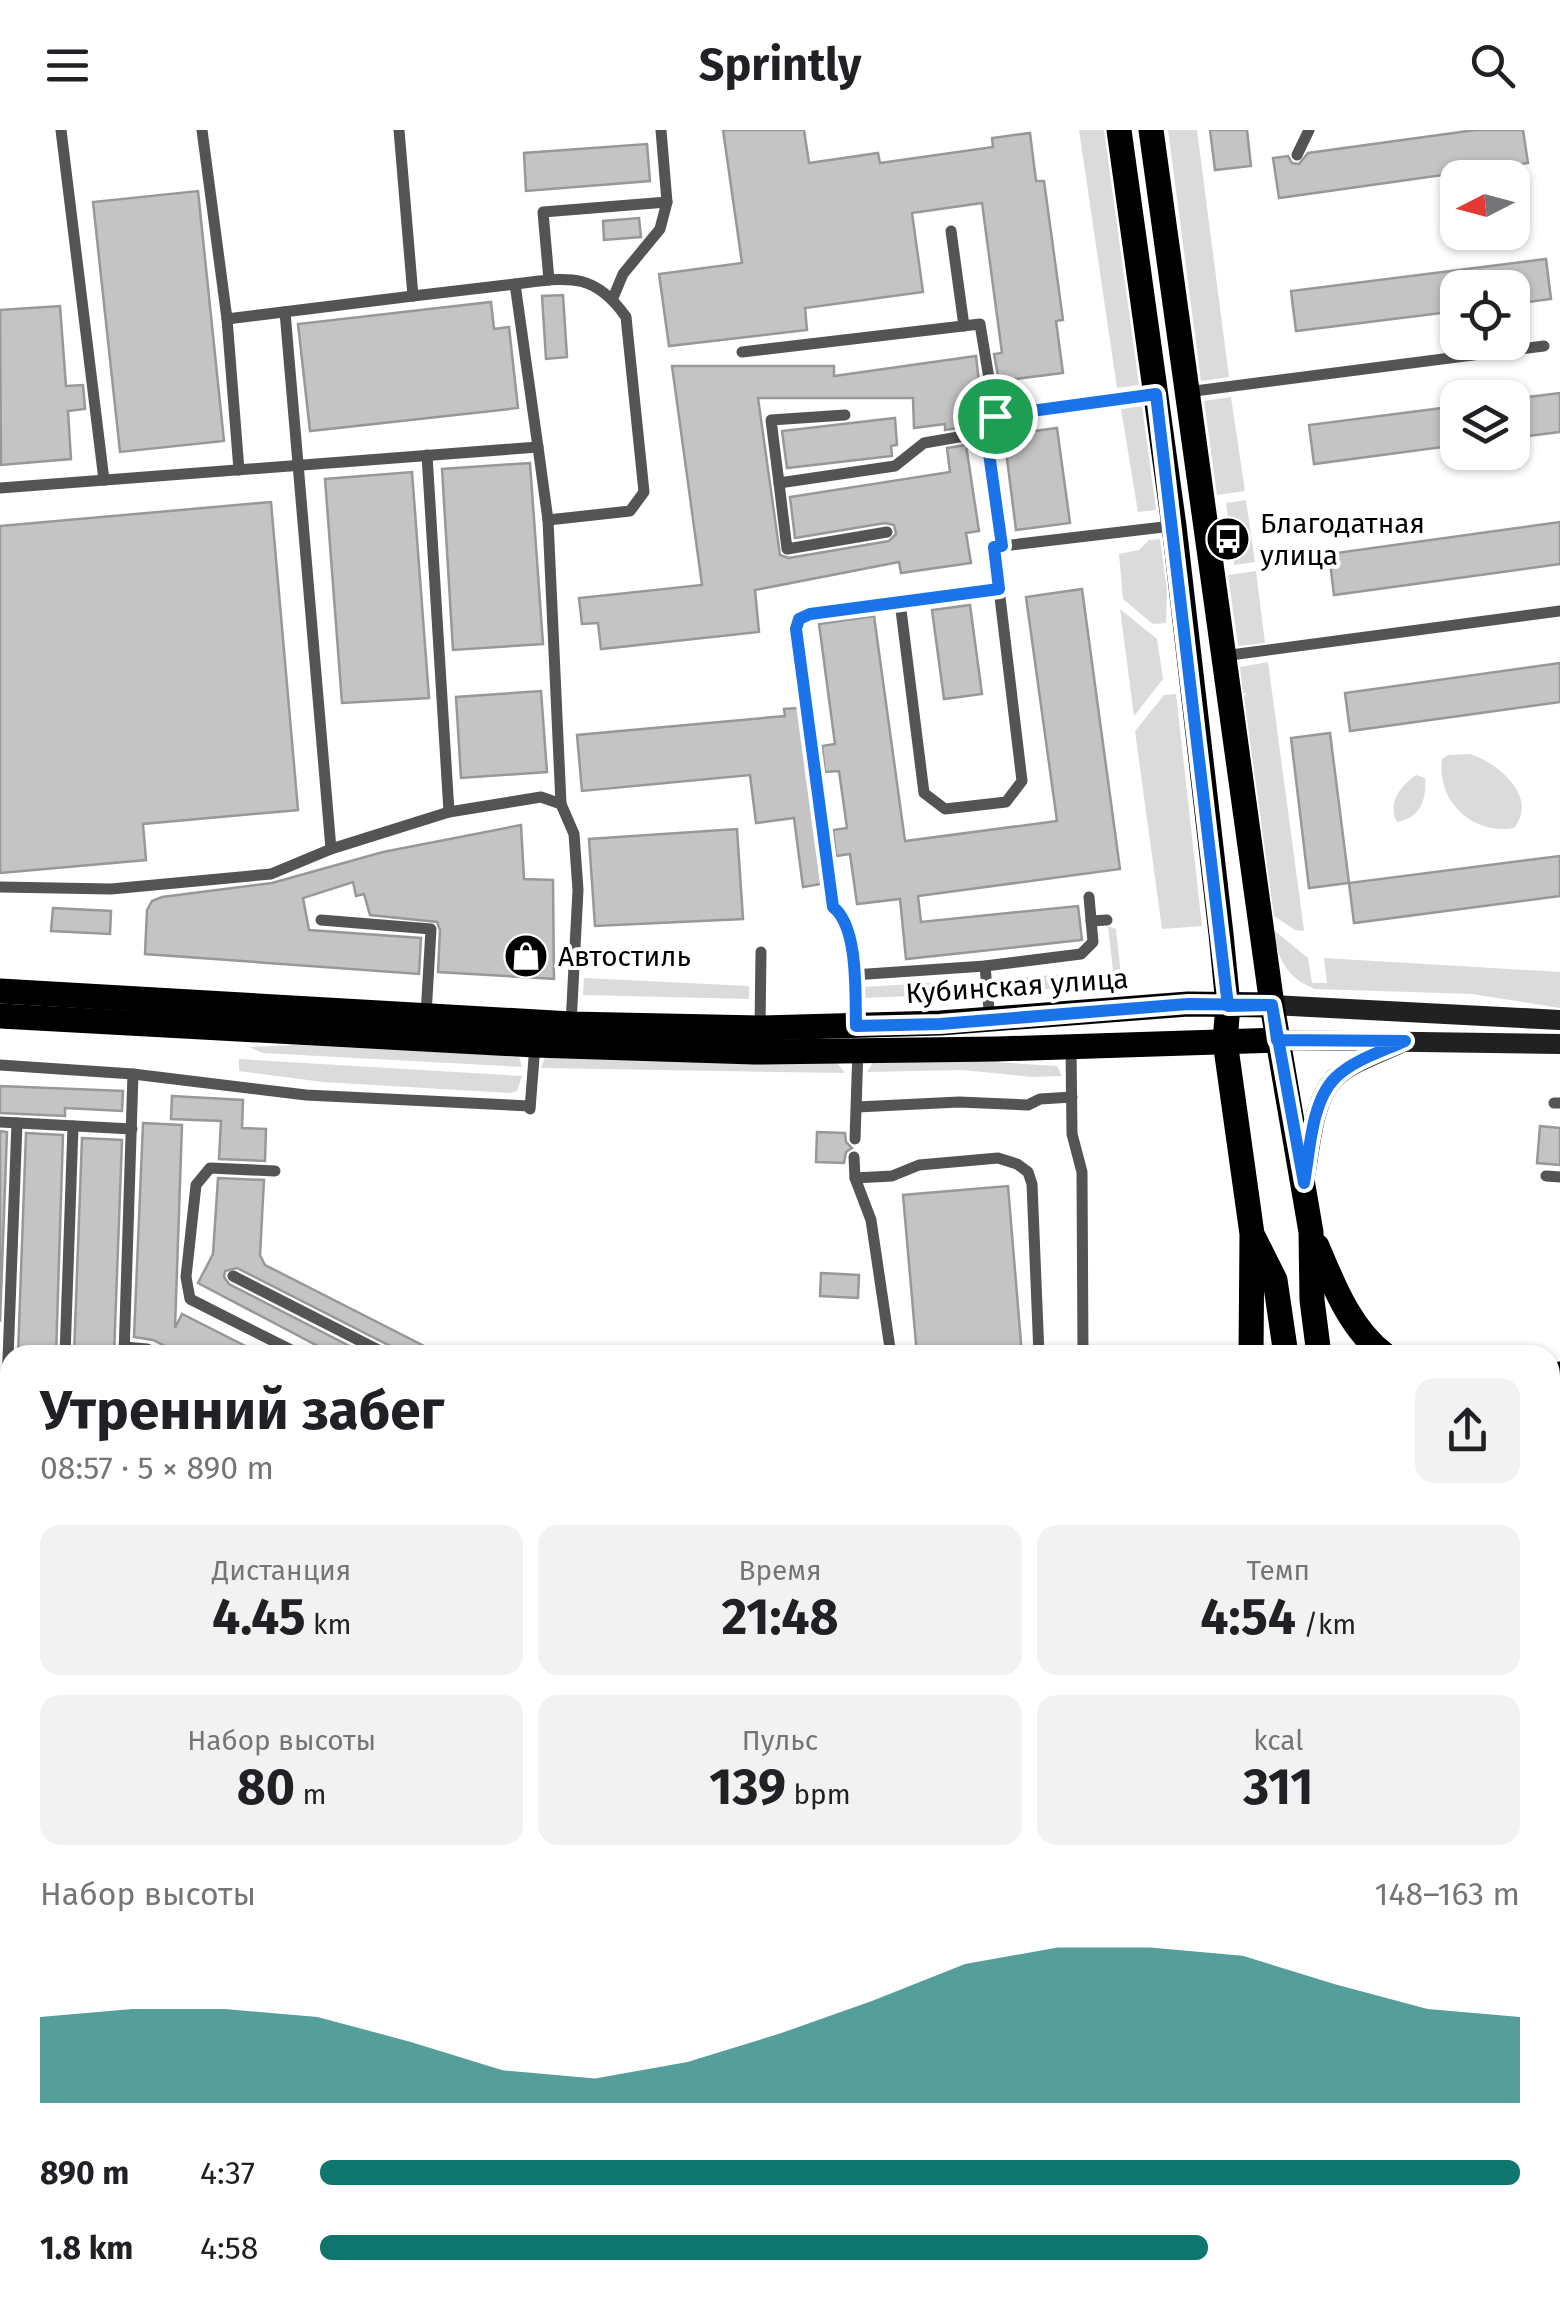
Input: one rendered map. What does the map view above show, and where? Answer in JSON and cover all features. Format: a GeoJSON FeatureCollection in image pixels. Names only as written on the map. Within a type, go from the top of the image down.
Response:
{"type":"FeatureCollection","features":[{"type":"Feature","properties":{"kind":"main road"},"geometry":{"type":"LineString","coordinates":[[1120,130],[1174,526],[1228,1006],[1226,1041],[1252,1234],[1251,1345]]}},
{"type":"Feature","properties":{"kind":"main road"},"geometry":{"type":"LineString","coordinates":[[1151,130],[1277,1040],[1311,1232],[1312,1300],[1318,1345]]}},
{"type":"Feature","properties":{"kind":"main road"},"geometry":{"type":"LineString","coordinates":[[0,991],[238,1016]]}},
{"type":"Feature","properties":{"kind":"main road","name":"Кубинская улица"},"geometry":{"type":"LineString","coordinates":[[238,1016],[536,1044],[754,1052],[990,1020],[1188,1004],[1560,1020]]}},
{"type":"Feature","properties":{"kind":"main road","name":"Кубинская улица"},"geometry":{"type":"LineString","coordinates":[[238,1016],[426,1015],[571,1024],[760,1028],[857,1038],[1071,1047],[1277,1040],[1560,1044]]}},
{"type":"Feature","properties":{"kind":"main road"},"geometry":{"type":"LineString","coordinates":[[0,1016],[238,1016]]}},
{"type":"Feature","properties":{"kind":"main road"},"geometry":{"type":"LineString","coordinates":[[1304,1183],[1318,1114],[1334,1079],[1405,1041]]}},
{"type":"Feature","properties":{"kind":"main road"},"geometry":{"type":"LineString","coordinates":[[1311,1232],[1337,1292],[1355,1323],[1376,1345]]}},
{"type":"Feature","properties":{"kind":"main road"},"geometry":{"type":"LineString","coordinates":[[1252,1234],[1275,1280],[1285,1345]]}},
{"type":"Feature","properties":{"kind":"lane"},"geometry":{"type":"LineString","coordinates":[[61,130],[104,480]]}},
{"type":"Feature","properties":{"kind":"lane"},"geometry":{"type":"LineString","coordinates":[[202,130],[227,319],[239,470]]}},
{"type":"Feature","properties":{"kind":"lane"},"geometry":{"type":"LineString","coordinates":[[399,130],[413,296]]}},
{"type":"Feature","properties":{"kind":"lane"},"geometry":{"type":"LineString","coordinates":[[613,298],[623,274],[660,229],[667,202],[661,130]]}},
{"type":"Feature","properties":{"kind":"lane"},"geometry":{"type":"LineString","coordinates":[[1298,155],[1309,130]]}},
{"type":"Feature","properties":{"kind":"lane"},"geometry":{"type":"LineString","coordinates":[[548,280],[544,212],[667,202]]}},
{"type":"Feature","properties":{"kind":"lane"},"geometry":{"type":"LineString","coordinates":[[951,231],[964,326]]}},
{"type":"Feature","properties":{"kind":"lane"},"geometry":{"type":"LineString","coordinates":[[227,319],[573,278],[613,298],[626,317],[644,492],[630,512],[548,520]]}},
{"type":"Feature","properties":{"kind":"lane"},"geometry":{"type":"LineString","coordinates":[[515,284],[548,520],[561,804],[574,834],[578,890],[571,1024]]}},
{"type":"Feature","properties":{"kind":"lane"},"geometry":{"type":"LineString","coordinates":[[284,312],[331,849]]}},
{"type":"Feature","properties":{"kind":"lane"},"geometry":{"type":"LineString","coordinates":[[742,352],[980,324],[995,416],[986,432],[1002,546]]}},
{"type":"Feature","properties":{"kind":"lane"},"geometry":{"type":"LineString","coordinates":[[1187,392],[1544,346]]}},
{"type":"Feature","properties":{"kind":"lane"},"geometry":{"type":"LineString","coordinates":[[995,416],[1156,394]]}},
{"type":"Feature","properties":{"kind":"lane"},"geometry":{"type":"LineString","coordinates":[[846,415],[771,420],[787,548],[887,532]]}},
{"type":"Feature","properties":{"kind":"lane"},"geometry":{"type":"LineString","coordinates":[[779,483],[895,466],[924,443],[986,432]]}},
{"type":"Feature","properties":{"kind":"lane"},"geometry":{"type":"LineString","coordinates":[[0,488],[538,447]]}},
{"type":"Feature","properties":{"kind":"lane"},"geometry":{"type":"LineString","coordinates":[[427,456],[449,812]]}},
{"type":"Feature","properties":{"kind":"lane"},"geometry":{"type":"LineString","coordinates":[[900,602],[924,793],[945,809],[1006,802],[1022,782],[994,547],[1174,526]]}},
{"type":"Feature","properties":{"kind":"lane"},"geometry":{"type":"LineString","coordinates":[[855,1139],[857,1038],[847,923],[833,907],[796,629],[799,619],[810,614],[999,589]]}},
{"type":"Feature","properties":{"kind":"lane"},"geometry":{"type":"LineString","coordinates":[[1224,656],[1560,610]]}},
{"type":"Feature","properties":{"kind":"lane"},"geometry":{"type":"LineString","coordinates":[[0,887],[112,890],[271,874],[331,849],[449,812],[541,797],[561,804]]}},
{"type":"Feature","properties":{"kind":"lane"},"geometry":{"type":"LineString","coordinates":[[853,975],[985,966],[1081,954],[1093,942],[1089,896]]}},
{"type":"Feature","properties":{"kind":"lane"},"geometry":{"type":"LineString","coordinates":[[321,920],[431,929],[426,1015]]}},
{"type":"Feature","properties":{"kind":"lane"},"geometry":{"type":"LineString","coordinates":[[1091,921],[1107,920]]}},
{"type":"Feature","properties":{"kind":"lane"},"geometry":{"type":"LineString","coordinates":[[760,1028],[761,952]]}},
{"type":"Feature","properties":{"kind":"lane"},"geometry":{"type":"LineString","coordinates":[[985,966],[990,1020]]}},
{"type":"Feature","properties":{"kind":"lane"},"geometry":{"type":"LineString","coordinates":[[0,1065],[133,1074],[306,1095],[530,1108],[536,1044]]}},
{"type":"Feature","properties":{"kind":"lane"},"geometry":{"type":"LineString","coordinates":[[1071,1047],[1072,1134],[1082,1172],[1083,1345]]}},
{"type":"Feature","properties":{"kind":"lane"},"geometry":{"type":"LineString","coordinates":[[124,1345],[133,1074]]}},
{"type":"Feature","properties":{"kind":"lane"},"geometry":{"type":"LineString","coordinates":[[857,1107],[959,1102],[1028,1105],[1040,1099],[1072,1097]]}},
{"type":"Feature","properties":{"kind":"lane"},"geometry":{"type":"LineString","coordinates":[[0,1122],[132,1129]]}},
{"type":"Feature","properties":{"kind":"lane"},"geometry":{"type":"LineString","coordinates":[[8,1345],[17,1123]]}},
{"type":"Feature","properties":{"kind":"lane"},"geometry":{"type":"LineString","coordinates":[[65,1345],[74,1126]]}},
{"type":"Feature","properties":{"kind":"lane"},"geometry":{"type":"LineString","coordinates":[[854,1157],[855,1178],[871,1220],[890,1345]]}},
{"type":"Feature","properties":{"kind":"lane"},"geometry":{"type":"LineString","coordinates":[[855,1178],[892,1176],[919,1165],[998,1158],[1028,1172],[1032,1184],[1039,1345]]}},
{"type":"Feature","properties":{"kind":"lane"},"geometry":{"type":"LineString","coordinates":[[274,1170],[210,1168],[196,1186],[186,1277],[190,1299],[281,1345]]}},
{"type":"Feature","properties":{"kind":"lane"},"geometry":{"type":"LineString","coordinates":[[233,1276],[368,1345]]}},
{"type":"Feature","properties":{"kind":"shaded area"},"geometry":{"type":"Polygon","coordinates":[[[1079,130],[1104,130],[1139,385],[1117,388],[1079,130]]]}},
{"type":"Feature","properties":{"kind":"shaded area"},"geometry":{"type":"Polygon","coordinates":[[[1168,130],[1197,130],[1229,377],[1201,381],[1168,130]]]}},
{"type":"Feature","properties":{"kind":"shaded area"},"geometry":{"type":"Polygon","coordinates":[[[1231,397],[1245,491],[1217,495],[1204,401],[1231,397]]]}},
{"type":"Feature","properties":{"kind":"shaded area"},"geometry":{"type":"Polygon","coordinates":[[[1142,406],[1156,510],[1138,512],[1121,409],[1142,406]]]}},
{"type":"Feature","properties":{"kind":"shaded area"},"geometry":{"type":"Polygon","coordinates":[[[1246,500],[1255,562],[1234,565],[1226,503],[1246,500]]]}},
{"type":"Feature","properties":{"kind":"shaded area"},"geometry":{"type":"Polygon","coordinates":[[[1160,539],[1167,591],[1166,623],[1153,624],[1123,599],[1119,554],[1139,550],[1149,540],[1160,539]]]}},
{"type":"Feature","properties":{"kind":"shaded area"},"geometry":{"type":"Polygon","coordinates":[[[1256,571],[1265,643],[1238,646],[1228,575],[1256,571]]]}},
{"type":"Feature","properties":{"kind":"shaded area"},"geometry":{"type":"Polygon","coordinates":[[[1120,609],[1157,639],[1163,679],[1134,716],[1120,609]]]}},
{"type":"Feature","properties":{"kind":"shaded area"},"geometry":{"type":"Polygon","coordinates":[[[1268,662],[1303,931],[1274,916],[1243,693],[1240,667],[1268,662]]]}},
{"type":"Feature","properties":{"kind":"shaded area"},"geometry":{"type":"Polygon","coordinates":[[[1176,694],[1202,926],[1162,929],[1135,731],[1164,695],[1176,694]]]}},
{"type":"Feature","properties":{"kind":"shaded area"},"geometry":{"type":"Polygon","coordinates":[[[1470,754],[1503,773],[1518,793],[1522,805],[1514,828],[1484,826],[1460,812],[1451,801],[1442,774],[1442,759],[1470,754]]]}},
{"type":"Feature","properties":{"kind":"shaded area"},"geometry":{"type":"Polygon","coordinates":[[[1416,775],[1425,778],[1423,801],[1411,817],[1397,822],[1397,796],[1416,775]]]}},
{"type":"Feature","properties":{"kind":"shaded area"},"geometry":{"type":"Polygon","coordinates":[[[1108,926],[1116,929],[1122,985],[997,992],[996,979],[1113,971],[1108,926]]]}},
{"type":"Feature","properties":{"kind":"shaded area"},"geometry":{"type":"Polygon","coordinates":[[[1274,930],[1308,958],[1312,983],[1327,983],[1324,958],[1560,972],[1560,1008],[1472,994],[1315,989],[1297,979],[1285,966],[1274,930]]]}},
{"type":"Feature","properties":{"kind":"shaded area"},"geometry":{"type":"Polygon","coordinates":[[[584,978],[749,986],[749,999],[583,995],[584,978]]]}},
{"type":"Feature","properties":{"kind":"shaded area"},"geometry":{"type":"Polygon","coordinates":[[[977,980],[979,993],[864,998],[864,987],[977,980]]]}},
{"type":"Feature","properties":{"kind":"shaded area"},"geometry":{"type":"Polygon","coordinates":[[[296,1045],[519,1056],[522,1067],[263,1053],[249,1047],[296,1045]]]}},
{"type":"Feature","properties":{"kind":"shaded area"},"geometry":{"type":"Polygon","coordinates":[[[545,1057],[837,1063],[845,1073],[541,1068],[545,1057]]]}},
{"type":"Feature","properties":{"kind":"shaded area"},"geometry":{"type":"Polygon","coordinates":[[[239,1059],[522,1076],[517,1091],[510,1093],[323,1082],[239,1071],[239,1059]]]}},
{"type":"Feature","properties":{"kind":"shaded area"},"geometry":{"type":"Polygon","coordinates":[[[961,1060],[1057,1066],[1062,1076],[962,1070],[867,1072],[873,1062],[961,1060]]]}},
{"type":"Feature","properties":{"kind":"building"},"geometry":{"type":"Polygon","coordinates":[[[723,130],[804,130],[809,163],[878,153],[880,163],[993,147],[992,138],[1030,133],[1036,181],[1044,181],[1063,320],[1056,321],[1063,373],[999,381],[994,354],[1002,353],[982,203],[912,213],[923,292],[805,308],[807,330],[669,346],[659,274],[742,263],[723,130]]]}},
{"type":"Feature","properties":{"kind":"building"},"geometry":{"type":"Polygon","coordinates":[[[1210,130],[1247,130],[1251,166],[1215,170],[1210,130]]]}},
{"type":"Feature","properties":{"kind":"building"},"geometry":{"type":"Polygon","coordinates":[[[1475,130],[1523,130],[1528,160],[1440,160],[1440,175],[1279,198],[1273,158],[1288,156],[1292,163],[1299,164],[1308,153],[1475,130]]]}},
{"type":"Feature","properties":{"kind":"building"},"geometry":{"type":"Polygon","coordinates":[[[647,144],[650,181],[526,191],[524,153],[647,144]]]}},
{"type":"Feature","properties":{"kind":"building"},"geometry":{"type":"Polygon","coordinates":[[[198,191],[224,441],[120,452],[93,202],[198,191]]]}},
{"type":"Feature","properties":{"kind":"building"},"geometry":{"type":"Polygon","coordinates":[[[639,218],[641,237],[604,240],[603,221],[639,218]]]}},
{"type":"Feature","properties":{"kind":"building"},"geometry":{"type":"Polygon","coordinates":[[[1546,259],[1551,299],[1530,302],[1530,270],[1458,270],[1546,259]]]}},
{"type":"Feature","properties":{"kind":"building"},"geometry":{"type":"Polygon","coordinates":[[[1440,272],[1440,313],[1296,331],[1291,291],[1440,272]]]}},
{"type":"Feature","properties":{"kind":"building"},"geometry":{"type":"Polygon","coordinates":[[[563,295],[567,357],[546,359],[542,296],[563,295]]]}},
{"type":"Feature","properties":{"kind":"building"},"geometry":{"type":"Polygon","coordinates":[[[491,302],[494,329],[509,327],[518,408],[310,431],[298,324],[491,302]]]}},
{"type":"Feature","properties":{"kind":"building"},"geometry":{"type":"Polygon","coordinates":[[[60,306],[66,386],[83,385],[85,409],[68,411],[71,459],[1,465],[0,310],[60,306]]]}},
{"type":"Feature","properties":{"kind":"building"},"geometry":{"type":"Polygon","coordinates":[[[976,356],[983,418],[963,421],[964,427],[945,430],[945,424],[914,428],[913,398],[758,398],[780,555],[789,558],[889,541],[896,534],[894,525],[885,523],[795,538],[790,497],[950,472],[947,448],[966,445],[979,531],[966,533],[971,563],[901,573],[899,562],[755,590],[759,632],[601,649],[598,623],[582,624],[579,598],[702,585],[672,366],[834,366],[834,376],[976,356]]]}},
{"type":"Feature","properties":{"kind":"building"},"geometry":{"type":"Polygon","coordinates":[[[1560,393],[1560,432],[1530,436],[1530,397],[1560,393]]]}},
{"type":"Feature","properties":{"kind":"building"},"geometry":{"type":"Polygon","coordinates":[[[1440,408],[1440,447],[1314,464],[1309,425],[1440,408]]]}},
{"type":"Feature","properties":{"kind":"building"},"geometry":{"type":"Polygon","coordinates":[[[895,418],[897,445],[891,446],[892,456],[787,468],[782,431],[895,418]]]}},
{"type":"Feature","properties":{"kind":"building"},"geometry":{"type":"Polygon","coordinates":[[[1057,428],[1070,523],[1016,530],[1004,435],[1057,428]]]}},
{"type":"Feature","properties":{"kind":"building"},"geometry":{"type":"Polygon","coordinates":[[[530,463],[543,644],[453,650],[442,469],[530,463]]]}},
{"type":"Feature","properties":{"kind":"building"},"geometry":{"type":"Polygon","coordinates":[[[412,472],[429,698],[342,703],[325,479],[412,472]]]}},
{"type":"Feature","properties":{"kind":"building"},"geometry":{"type":"Polygon","coordinates":[[[271,502],[298,810],[143,824],[146,860],[0,873],[0,526],[271,502]]]}},
{"type":"Feature","properties":{"kind":"building"},"geometry":{"type":"Polygon","coordinates":[[[1560,522],[1560,564],[1334,595],[1329,554],[1560,522]]]}},
{"type":"Feature","properties":{"kind":"building"},"geometry":{"type":"Polygon","coordinates":[[[1082,589],[1120,869],[918,896],[921,922],[1078,906],[1082,940],[906,959],[900,899],[857,904],[850,854],[836,856],[833,830],[847,828],[839,771],[825,772],[822,746],[835,744],[819,624],[874,616],[905,841],[1057,821],[1026,597],[1082,589]]]}},
{"type":"Feature","properties":{"kind":"building"},"geometry":{"type":"Polygon","coordinates":[[[970,605],[982,694],[944,699],[932,610],[970,605]]]}},
{"type":"Feature","properties":{"kind":"building"},"geometry":{"type":"Polygon","coordinates":[[[1560,663],[1560,702],[1350,731],[1345,693],[1560,663]]]}},
{"type":"Feature","properties":{"kind":"building"},"geometry":{"type":"Polygon","coordinates":[[[541,691],[547,772],[461,778],[456,697],[541,691]]]}},
{"type":"Feature","properties":{"kind":"building"},"geometry":{"type":"Polygon","coordinates":[[[798,708],[821,884],[803,887],[794,818],[756,823],[750,775],[582,791],[577,735],[785,716],[784,709],[798,708]]]}},
{"type":"Feature","properties":{"kind":"building"},"geometry":{"type":"Polygon","coordinates":[[[1330,733],[1349,883],[1309,888],[1291,738],[1330,733]]]}},
{"type":"Feature","properties":{"kind":"building"},"geometry":{"type":"Polygon","coordinates":[[[521,825],[524,879],[553,880],[554,979],[438,972],[437,922],[370,915],[364,894],[356,896],[353,882],[303,898],[309,930],[421,938],[419,974],[145,954],[147,910],[152,901],[162,897],[272,883],[383,852],[521,825]]]}},
{"type":"Feature","properties":{"kind":"building"},"geometry":{"type":"Polygon","coordinates":[[[737,829],[743,919],[595,926],[589,839],[737,829]]]}},
{"type":"Feature","properties":{"kind":"building"},"geometry":{"type":"Polygon","coordinates":[[[1560,856],[1560,896],[1354,923],[1349,883],[1560,856]]]}},
{"type":"Feature","properties":{"kind":"building"},"geometry":{"type":"Polygon","coordinates":[[[53,908],[111,911],[110,934],[51,931],[53,908]]]}},
{"type":"Feature","properties":{"kind":"building"},"geometry":{"type":"Polygon","coordinates":[[[0,1086],[123,1091],[122,1111],[65,1108],[65,1116],[0,1113],[0,1086]]]}},
{"type":"Feature","properties":{"kind":"building"},"geometry":{"type":"Polygon","coordinates":[[[172,1096],[243,1100],[242,1128],[266,1129],[265,1161],[219,1159],[221,1121],[171,1119],[172,1096]]]}},
{"type":"Feature","properties":{"kind":"building"},"geometry":{"type":"Polygon","coordinates":[[[143,1123],[182,1125],[175,1328],[182,1314],[243,1345],[163,1345],[134,1337],[143,1123]]]}},
{"type":"Feature","properties":{"kind":"building"},"geometry":{"type":"Polygon","coordinates":[[[1540,1126],[1560,1128],[1560,1165],[1537,1163],[1540,1126]]]}},
{"type":"Feature","properties":{"kind":"building"},"geometry":{"type":"Polygon","coordinates":[[[0,1131],[7,1132],[0,1322],[0,1131]]]}},
{"type":"Feature","properties":{"kind":"building"},"geometry":{"type":"Polygon","coordinates":[[[817,1132],[845,1133],[852,1148],[846,1152],[844,1163],[816,1162],[817,1132]]]}},
{"type":"Feature","properties":{"kind":"building"},"geometry":{"type":"Polygon","coordinates":[[[26,1133],[63,1135],[56,1345],[18,1345],[26,1133]]]}},
{"type":"Feature","properties":{"kind":"building"},"geometry":{"type":"Polygon","coordinates":[[[82,1138],[122,1140],[114,1345],[74,1345],[82,1138]]]}},
{"type":"Feature","properties":{"kind":"building"},"geometry":{"type":"Polygon","coordinates":[[[218,1178],[264,1180],[260,1255],[265,1265],[422,1345],[388,1345],[237,1268],[225,1271],[229,1284],[348,1345],[316,1345],[198,1283],[213,1254],[218,1178]]]}},
{"type":"Feature","properties":{"kind":"building"},"geometry":{"type":"Polygon","coordinates":[[[1008,1186],[1021,1345],[916,1345],[903,1195],[1008,1186]]]}},
{"type":"Feature","properties":{"kind":"building"},"geometry":{"type":"Polygon","coordinates":[[[821,1273],[859,1275],[858,1298],[820,1296],[821,1273]]]}},
{"type":"Feature","properties":{"kind":"place","name":"Благодатная улица"},"geometry":{"type":"Point","coordinates":[1228,539]}},
{"type":"Feature","properties":{"kind":"place","name":"Автостиль"},"geometry":{"type":"Point","coordinates":[526,956]}},
{"type":"Feature","properties":{"kind":"route"},"geometry":{"type":"LineString","coordinates":[[995,416],[986,432],[1002,546],[994,547],[999,589],[810,614],[799,619],[796,629],[833,907],[847,923],[850,936],[856,1026],[940,1024],[1188,1004],[1228,1006],[1272,1005],[1277,1040],[1304,1183],[1318,1114],[1334,1079],[1405,1041],[1277,1040],[1272,1005],[1228,1006],[1156,394],[995,416]]}}]}
